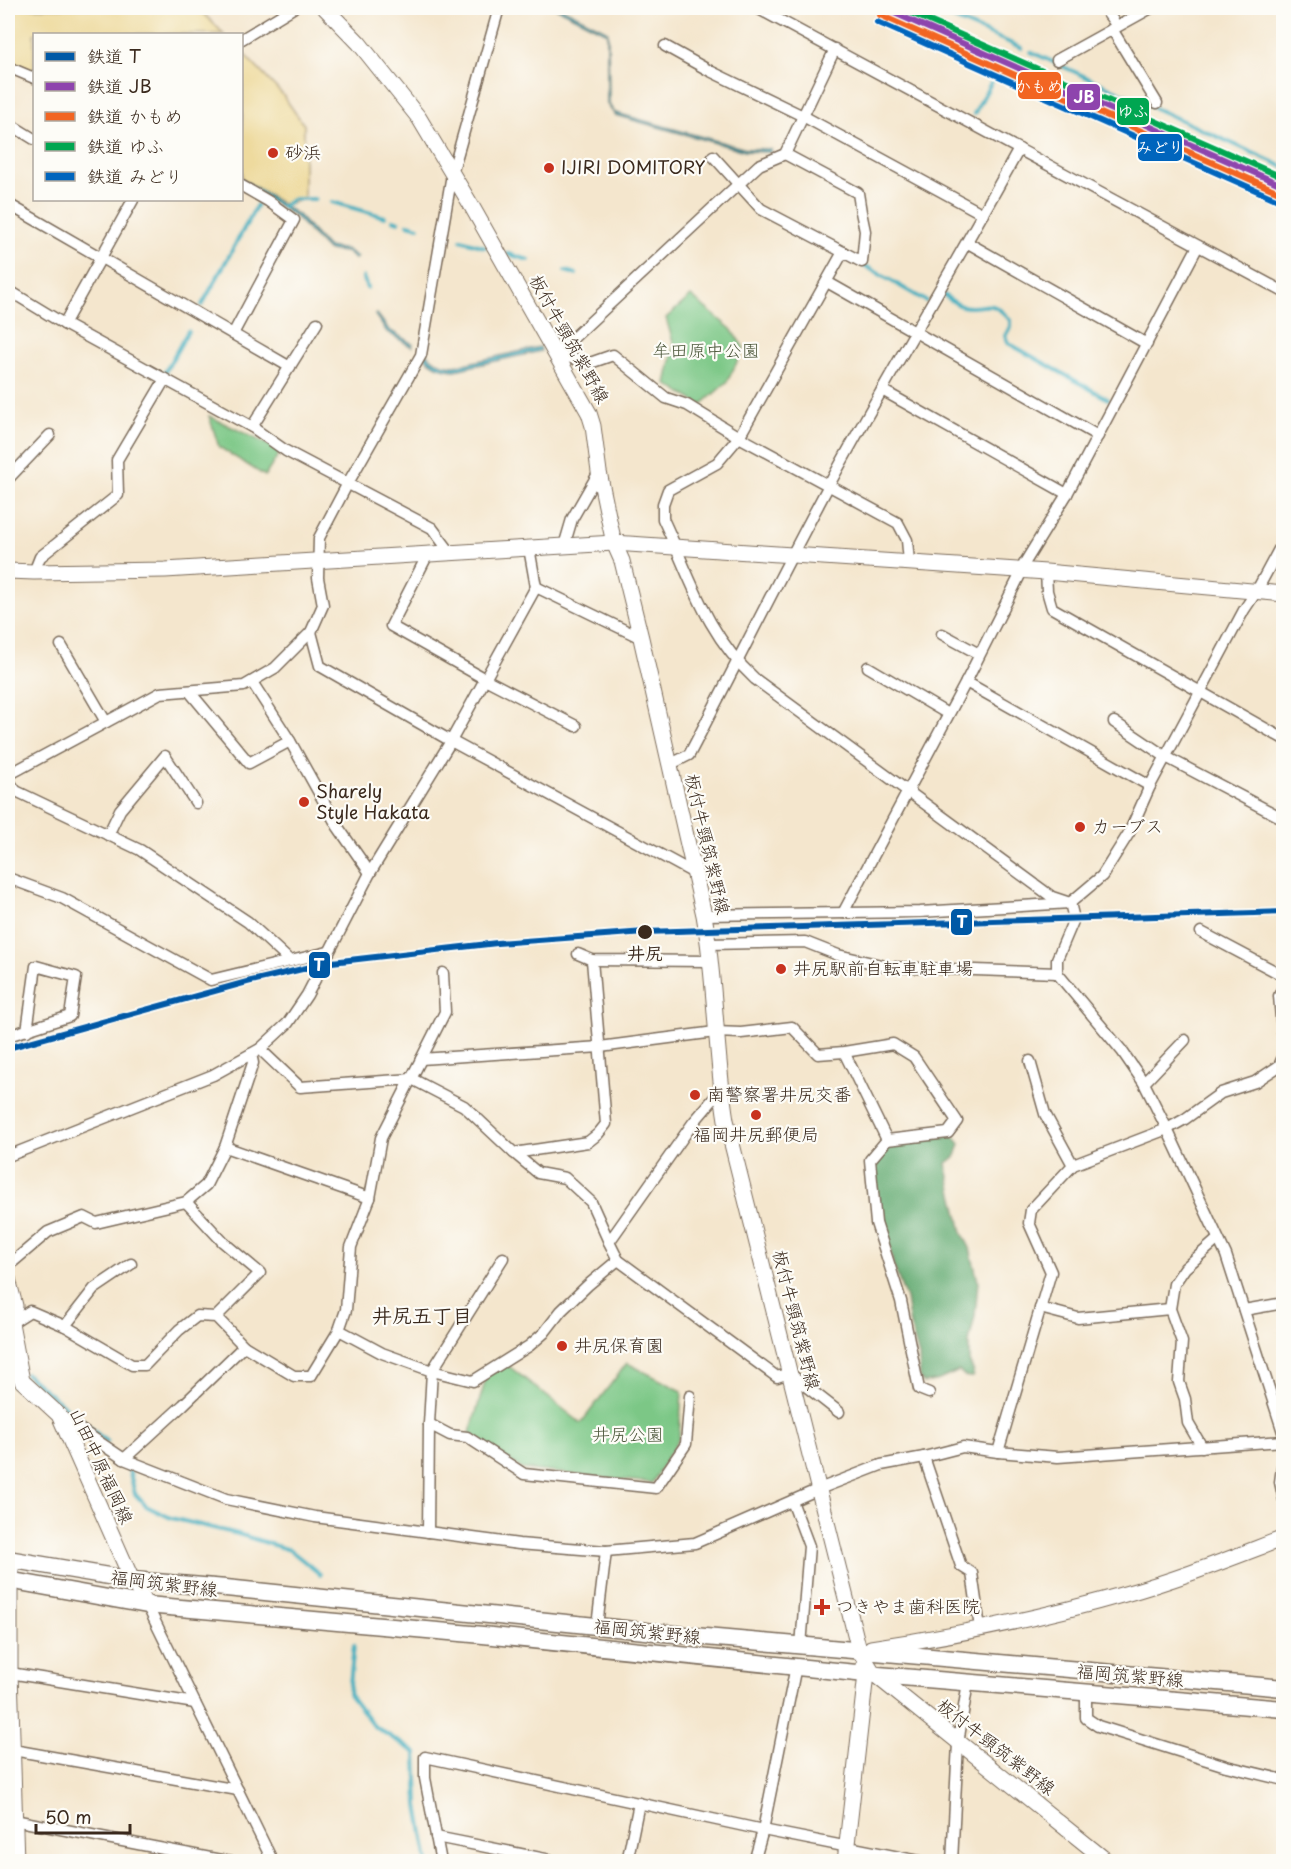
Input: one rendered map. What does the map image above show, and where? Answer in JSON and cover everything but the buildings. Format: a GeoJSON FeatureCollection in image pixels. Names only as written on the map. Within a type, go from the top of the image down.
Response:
{"type":"FeatureCollection","features":[{"type":"Feature","properties":{"kind":"main road","name":"板付牛頸筑紫野線"},"geometry":{"type":"LineString","coordinates":[[325,8],[359,43],[409,105],[429,134],[589,413],[614,543],[622,561],[641,638],[704,915],[721,1090],[734,1155],[859,1650],[870,1674],[1108,1862]]}},
{"type":"Feature","properties":{"kind":"main road"},"geometry":{"type":"LineString","coordinates":[[8,571],[165,570],[614,543],[1046,572],[1284,594]]}},
{"type":"Feature","properties":{"kind":"main road","name":"山田中原福岡線"},"geometry":{"type":"LineString","coordinates":[[8,1279],[11,1302],[9,1324],[17,1372],[59,1415],[132,1580],[147,1605]]}},
{"type":"Feature","properties":{"kind":"main road"},"geometry":{"type":"LineString","coordinates":[[859,1650],[1051,1614],[1126,1594],[1209,1567],[1284,1538]]}},
{"type":"Feature","properties":{"kind":"main road"},"geometry":{"type":"LineString","coordinates":[[10,1559],[10,1673],[16,1862]]}},
{"type":"Feature","properties":{"kind":"main road","name":"福岡筑紫野線"},"geometry":{"type":"LineString","coordinates":[[10,1559],[132,1580],[801,1646],[1284,1688]]}},
{"type":"Feature","properties":{"kind":"main road","name":"福岡筑紫野線"},"geometry":{"type":"LineString","coordinates":[[9,1581],[147,1605],[483,1635],[870,1674],[1284,1709]]}},
{"type":"Feature","properties":{"kind":"main road"},"geometry":{"type":"LineString","coordinates":[[846,1854],[870,1674]]}},
{"type":"Feature","properties":{"kind":"street"},"geometry":{"type":"LineString","coordinates":[[243,38],[293,8]]}},
{"type":"Feature","properties":{"kind":"street"},"geometry":{"type":"LineString","coordinates":[[8,775],[160,693],[244,686],[275,668],[311,632],[323,605],[317,562],[319,538],[421,355],[452,174],[499,8]]}},
{"type":"Feature","properties":{"kind":"street"},"geometry":{"type":"LineString","coordinates":[[757,8],[1284,292]]}},
{"type":"Feature","properties":{"kind":"street"},"geometry":{"type":"LineString","coordinates":[[1104,8],[1157,103]]}},
{"type":"Feature","properties":{"kind":"street"},"geometry":{"type":"LineString","coordinates":[[1057,60],[1151,8]]}},
{"type":"Feature","properties":{"kind":"street"},"geometry":{"type":"LineString","coordinates":[[665,46],[710,71],[803,116],[983,214]]}},
{"type":"Feature","properties":{"kind":"street"},"geometry":{"type":"LineString","coordinates":[[556,354],[759,165],[785,154],[835,49]]}},
{"type":"Feature","properties":{"kind":"street"},"geometry":{"type":"LineString","coordinates":[[8,67],[33,78]]}},
{"type":"Feature","properties":{"kind":"street"},"geometry":{"type":"LineString","coordinates":[[8,123],[33,138]]}},
{"type":"Feature","properties":{"kind":"street"},"geometry":{"type":"LineString","coordinates":[[669,765],[689,755],[828,486],[968,243],[1019,149]]}},
{"type":"Feature","properties":{"kind":"street"},"geometry":{"type":"LineString","coordinates":[[713,156],[740,183],[761,209],[862,262],[865,231],[858,193],[785,154]]}},
{"type":"Feature","properties":{"kind":"street"},"geometry":{"type":"LineString","coordinates":[[233,334],[294,220],[243,187]]}},
{"type":"Feature","properties":{"kind":"street"},"geometry":{"type":"LineString","coordinates":[[64,324],[132,201]]}},
{"type":"Feature","properties":{"kind":"street"},"geometry":{"type":"LineString","coordinates":[[8,204],[290,367]]}},
{"type":"Feature","properties":{"kind":"street"},"geometry":{"type":"LineString","coordinates":[[968,243],[1147,344]]}},
{"type":"Feature","properties":{"kind":"street"},"geometry":{"type":"LineString","coordinates":[[843,913],[966,682],[1024,564],[1066,495],[1198,246]]}},
{"type":"Feature","properties":{"kind":"street"},"geometry":{"type":"LineString","coordinates":[[843,252],[739,438],[717,463],[669,490],[663,504],[663,519],[705,614],[737,662],[755,679],[1052,897],[1070,903]]}},
{"type":"Feature","properties":{"kind":"street"},"geometry":{"type":"LineString","coordinates":[[827,282],[1098,436]]}},
{"type":"Feature","properties":{"kind":"street"},"geometry":{"type":"LineString","coordinates":[[8,290],[64,324],[252,427],[286,451],[432,528],[450,552]]}},
{"type":"Feature","properties":{"kind":"street"},"geometry":{"type":"LineString","coordinates":[[252,427],[317,323]]}},
{"type":"Feature","properties":{"kind":"street"},"geometry":{"type":"LineString","coordinates":[[556,354],[590,363],[613,355],[666,398],[687,405],[739,438],[898,523],[907,540],[909,562]]}},
{"type":"Feature","properties":{"kind":"street"},"geometry":{"type":"LineString","coordinates":[[34,572],[40,557],[118,495],[117,460],[165,379]]}},
{"type":"Feature","properties":{"kind":"street"},"geometry":{"type":"LineString","coordinates":[[882,390],[1066,495]]}},
{"type":"Feature","properties":{"kind":"street"},"geometry":{"type":"LineString","coordinates":[[9,475],[51,435]]}},
{"type":"Feature","properties":{"kind":"street"},"geometry":{"type":"LineString","coordinates":[[564,546],[573,519],[599,472]]}},
{"type":"Feature","properties":{"kind":"street"},"geometry":{"type":"LineString","coordinates":[[704,915],[920,912],[1070,903],[1102,876],[1129,833],[1150,786],[1199,693],[1284,540]]}},
{"type":"Feature","properties":{"kind":"street"},"geometry":{"type":"LineString","coordinates":[[8,1156],[213,1075],[256,1052],[288,1023],[307,995],[370,873],[451,741],[536,586],[529,548]]}},
{"type":"Feature","properties":{"kind":"street"},"geometry":{"type":"LineString","coordinates":[[428,554],[391,626],[485,679],[576,726]]}},
{"type":"Feature","properties":{"kind":"street"},"geometry":{"type":"LineString","coordinates":[[1046,572],[1047,591],[1052,608],[1284,739]]}},
{"type":"Feature","properties":{"kind":"street"},"geometry":{"type":"LineString","coordinates":[[536,586],[641,638]]}},
{"type":"Feature","properties":{"kind":"street"},"geometry":{"type":"LineString","coordinates":[[311,632],[320,666],[451,741],[694,873]]}},
{"type":"Feature","properties":{"kind":"street"},"geometry":{"type":"LineString","coordinates":[[942,634],[980,654]]}},
{"type":"Feature","properties":{"kind":"street"},"geometry":{"type":"LineString","coordinates":[[61,645],[106,722]]}},
{"type":"Feature","properties":{"kind":"street"},"geometry":{"type":"LineString","coordinates":[[868,667],[948,714]]}},
{"type":"Feature","properties":{"kind":"street"},"geometry":{"type":"LineString","coordinates":[[252,682],[290,741],[338,827],[370,873]]}},
{"type":"Feature","properties":{"kind":"street"},"geometry":{"type":"LineString","coordinates":[[966,682],[1150,786]]}},
{"type":"Feature","properties":{"kind":"street"},"geometry":{"type":"LineString","coordinates":[[189,691],[249,763],[290,741]]}},
{"type":"Feature","properties":{"kind":"street"},"geometry":{"type":"LineString","coordinates":[[1114,722],[1166,757],[1284,819]]}},
{"type":"Feature","properties":{"kind":"street"},"geometry":{"type":"LineString","coordinates":[[108,835],[120,810],[165,756],[196,803]]}},
{"type":"Feature","properties":{"kind":"street"},"geometry":{"type":"LineString","coordinates":[[8,780],[16,791],[140,850],[248,922],[290,962]]}},
{"type":"Feature","properties":{"kind":"street"},"geometry":{"type":"LineString","coordinates":[[8,878],[62,898],[212,980],[328,952]]}},
{"type":"Feature","properties":{"kind":"street"},"geometry":{"type":"LineString","coordinates":[[1070,903],[1074,919],[1057,959],[1057,973],[1122,1051],[1144,1083],[1167,1129],[1226,1255],[1284,1435]]}},
{"type":"Feature","properties":{"kind":"street"},"geometry":{"type":"LineString","coordinates":[[1200,932],[1284,976]]}},
{"type":"Feature","properties":{"kind":"street"},"geometry":{"type":"LineString","coordinates":[[708,944],[805,942],[838,955],[890,967],[1057,973]]}},
{"type":"Feature","properties":{"kind":"street"},"geometry":{"type":"LineString","coordinates":[[578,954],[592,960],[710,961]]}},
{"type":"Feature","properties":{"kind":"street"},"geometry":{"type":"LineString","coordinates":[[514,1153],[588,1142],[606,1124],[592,960]]}},
{"type":"Feature","properties":{"kind":"street"},"geometry":{"type":"LineString","coordinates":[[8,1036],[27,1031],[70,1016],[76,976],[36,966],[27,1031]]}},
{"type":"Feature","properties":{"kind":"street"},"geometry":{"type":"LineString","coordinates":[[9,1324],[30,1311],[65,1326],[132,1365],[145,1365],[179,1330],[197,1316],[216,1317],[244,1346],[294,1376],[311,1376],[339,1330],[346,1310],[351,1247],[370,1198],[381,1138],[445,1012],[443,973]]}},
{"type":"Feature","properties":{"kind":"street"},"geometry":{"type":"LineString","coordinates":[[998,1452],[1051,1272],[1029,1223],[1031,1210],[1073,1165],[1167,1129],[1221,1093],[1255,1082],[1282,1068],[1284,1053],[1279,996],[1284,985]]}},
{"type":"Feature","properties":{"kind":"street"},"geometry":{"type":"LineString","coordinates":[[421,1059],[600,1047],[716,1032],[741,1033],[792,1028],[818,1054],[893,1044],[914,1057],[957,1121],[948,1133],[887,1140],[870,1160],[876,1222],[901,1301],[919,1389],[929,1393]]}},
{"type":"Feature","properties":{"kind":"street"},"geometry":{"type":"LineString","coordinates":[[1144,1083],[1185,1040]]}},
{"type":"Feature","properties":{"kind":"street"},"geometry":{"type":"LineString","coordinates":[[256,1052],[300,1087],[412,1079],[464,1106],[538,1173],[565,1178],[591,1202],[618,1260],[777,1377],[789,1373],[839,1412]]}},
{"type":"Feature","properties":{"kind":"street"},"geometry":{"type":"LineString","coordinates":[[8,1266],[48,1233],[84,1216],[96,1222],[186,1202],[206,1185],[225,1147],[256,1052]]}},
{"type":"Feature","properties":{"kind":"street"},"geometry":{"type":"LineString","coordinates":[[844,1052],[887,1140]]}},
{"type":"Feature","properties":{"kind":"street"},"geometry":{"type":"LineString","coordinates":[[1030,1061],[1045,1114],[1073,1165]]}},
{"type":"Feature","properties":{"kind":"street"},"geometry":{"type":"LineString","coordinates":[[609,1242],[693,1123],[721,1090]]}},
{"type":"Feature","properties":{"kind":"street"},"geometry":{"type":"LineString","coordinates":[[225,1147],[370,1198]]}},
{"type":"Feature","properties":{"kind":"street"},"geometry":{"type":"LineString","coordinates":[[186,1202],[223,1242],[260,1274],[216,1317]]}},
{"type":"Feature","properties":{"kind":"street"},"geometry":{"type":"LineString","coordinates":[[1202,1447],[1188,1423],[1185,1399],[1179,1382],[1182,1342],[1170,1309],[1174,1284],[1185,1268],[1218,1239]]}},
{"type":"Feature","properties":{"kind":"street"},"geometry":{"type":"LineString","coordinates":[[428,1532],[432,1371],[503,1258]]}},
{"type":"Feature","properties":{"kind":"street"},"geometry":{"type":"LineString","coordinates":[[339,1330],[382,1353],[432,1371],[473,1381],[529,1346],[544,1333],[567,1305],[618,1260]]}},
{"type":"Feature","properties":{"kind":"street"},"geometry":{"type":"LineString","coordinates":[[65,1326],[94,1289],[131,1264]]}},
{"type":"Feature","properties":{"kind":"street"},"geometry":{"type":"LineString","coordinates":[[1244,1310],[1284,1303]]}},
{"type":"Feature","properties":{"kind":"street"},"geometry":{"type":"LineString","coordinates":[[1040,1308],[1078,1318],[1170,1309]]}},
{"type":"Feature","properties":{"kind":"street"},"geometry":{"type":"LineString","coordinates":[[121,1457],[183,1405],[244,1346]]}},
{"type":"Feature","properties":{"kind":"street"},"geometry":{"type":"LineString","coordinates":[[429,1424],[450,1435],[467,1437],[524,1474],[656,1488],[686,1444],[690,1396]]}},
{"type":"Feature","properties":{"kind":"street"},"geometry":{"type":"LineString","coordinates":[[59,1415],[121,1457],[226,1499],[315,1517],[519,1544],[606,1551],[695,1543],[819,1489],[881,1465],[963,1447],[1058,1456],[1284,1441]]}},
{"type":"Feature","properties":{"kind":"street"},"geometry":{"type":"LineString","coordinates":[[1284,1454],[1280,1482],[1284,1500]]}},
{"type":"Feature","properties":{"kind":"street"},"geometry":{"type":"LineString","coordinates":[[924,1457],[961,1566],[972,1573],[980,1628]]}},
{"type":"Feature","properties":{"kind":"street"},"geometry":{"type":"LineString","coordinates":[[792,1501],[809,1546],[801,1646]]}},
{"type":"Feature","properties":{"kind":"street"},"geometry":{"type":"LineString","coordinates":[[597,1626],[606,1551]]}},
{"type":"Feature","properties":{"kind":"street"},"geometry":{"type":"LineString","coordinates":[[147,1605],[273,1862]]}},
{"type":"Feature","properties":{"kind":"street"},"geometry":{"type":"LineString","coordinates":[[754,1862],[763,1830],[796,1666]]}},
{"type":"Feature","properties":{"kind":"street"},"geometry":{"type":"LineString","coordinates":[[10,1673],[195,1703]]}},
{"type":"Feature","properties":{"kind":"street"},"geometry":{"type":"LineString","coordinates":[[952,1862],[958,1743],[968,1682]]}},
{"type":"Feature","properties":{"kind":"street"},"geometry":{"type":"LineString","coordinates":[[1086,1692],[1086,1718],[1098,1726],[1226,1766],[1284,1780]]}},
{"type":"Feature","properties":{"kind":"street"},"geometry":{"type":"LineString","coordinates":[[13,1750],[238,1790]]}},
{"type":"Feature","properties":{"kind":"street"},"geometry":{"type":"LineString","coordinates":[[441,1862],[425,1778],[425,1757],[763,1830],[846,1854],[924,1862]]}},
{"type":"Feature","properties":{"kind":"street"},"geometry":{"type":"LineString","coordinates":[[627,1862],[639,1803]]}},
{"type":"Feature","properties":{"kind":"street"},"geometry":{"type":"LineString","coordinates":[[14,1820],[231,1862]]}},
{"type":"Feature","properties":{"kind":"street"},"geometry":{"type":"LineString","coordinates":[[436,1837],[561,1862]]}},
{"type":"Feature","properties":{"kind":"green space","name":"牟田原中公園"},"geometry":{"type":"Polygon","coordinates":[[[691,296],[731,329],[744,348],[727,382],[701,405],[666,384],[674,346],[666,318],[691,296]]]}},
{"type":"Feature","properties":{"kind":"green space"},"geometry":{"type":"Polygon","coordinates":[[[209,416],[281,451],[265,476],[219,447],[209,416]]]}},
{"type":"Feature","properties":{"kind":"green space"},"geometry":{"type":"Polygon","coordinates":[[[940,1136],[955,1137],[960,1144],[956,1156],[946,1164],[962,1232],[970,1248],[978,1281],[975,1316],[969,1342],[969,1361],[973,1377],[966,1377],[959,1371],[939,1380],[924,1383],[920,1379],[919,1356],[910,1325],[906,1299],[893,1264],[890,1248],[882,1235],[883,1223],[879,1209],[875,1170],[879,1157],[891,1144],[919,1142],[940,1136]]]}},
{"type":"Feature","properties":{"kind":"green space","name":"井尻公園"},"geometry":{"type":"Polygon","coordinates":[[[627,1363],[682,1391],[679,1438],[652,1483],[522,1469],[470,1433],[487,1375],[506,1364],[581,1423],[627,1363]]]}},
{"type":"Feature","properties":{"kind":"sand"},"geometry":{"type":"Polygon","coordinates":[[[8,8],[198,8],[223,33],[33,33],[33,73],[8,60],[8,8]]]}},
{"type":"Feature","properties":{"kind":"sand","name":"砂浜"},"geometry":{"type":"Polygon","coordinates":[[[243,53],[282,94],[304,125],[304,199],[285,205],[243,183],[243,53]]]}},
{"type":"Feature","properties":{"kind":"water"},"geometry":{"type":"Polygon","coordinates":[[[556,8],[562,8],[608,32],[609,104],[613,111],[746,149],[771,149],[771,152],[745,151],[615,115],[607,104],[607,33],[556,8]]]}},
{"type":"Feature","properties":{"kind":"water"},"geometry":{"type":"Polygon","coordinates":[[[243,180],[298,215],[327,247],[347,250],[357,257],[355,259],[346,252],[327,250],[296,217],[243,183],[243,180]]]}},
{"type":"Feature","properties":{"kind":"water"},"geometry":{"type":"Polygon","coordinates":[[[377,314],[389,330],[413,344],[412,347],[387,332],[375,315],[377,314]]]}},
{"type":"Feature","properties":{"kind":"water"},"geometry":{"type":"Polygon","coordinates":[[[540,347],[541,351],[455,370],[437,366],[422,354],[425,352],[438,362],[455,366],[540,347]]]}},
{"type":"Feature","properties":{"kind":"waterway"},"geometry":{"type":"LineString","coordinates":[[928,8],[1022,48]]}},
{"type":"Feature","properties":{"kind":"waterway"},"geometry":{"type":"LineString","coordinates":[[942,41],[998,70],[974,114]]}},
{"type":"Feature","properties":{"kind":"waterway"},"geometry":{"type":"LineString","coordinates":[[1031,52],[1284,167]]}},
{"type":"Feature","properties":{"kind":"waterway"},"geometry":{"type":"LineString","coordinates":[[1011,73],[1066,95],[1166,143]]}},
{"type":"Feature","properties":{"kind":"waterway"},"geometry":{"type":"LineString","coordinates":[[283,206],[293,199],[315,199]]}},
{"type":"Feature","properties":{"kind":"waterway"},"geometry":{"type":"LineString","coordinates":[[332,202],[385,217]]}},
{"type":"Feature","properties":{"kind":"waterway"},"geometry":{"type":"LineString","coordinates":[[202,305],[257,205]]}},
{"type":"Feature","properties":{"kind":"waterway"},"geometry":{"type":"LineString","coordinates":[[393,220],[399,222]]}},
{"type":"Feature","properties":{"kind":"waterway"},"geometry":{"type":"LineString","coordinates":[[408,224],[419,227]]}},
{"type":"Feature","properties":{"kind":"waterway"},"geometry":{"type":"LineString","coordinates":[[461,240],[485,247]]}},
{"type":"Feature","properties":{"kind":"waterway"},"geometry":{"type":"LineString","coordinates":[[508,254],[529,260]]}},
{"type":"Feature","properties":{"kind":"waterway"},"geometry":{"type":"LineString","coordinates":[[862,264],[926,301]]}},
{"type":"Feature","properties":{"kind":"waterway"},"geometry":{"type":"LineString","coordinates":[[565,271],[576,274]]}},
{"type":"Feature","properties":{"kind":"waterway"},"geometry":{"type":"LineString","coordinates":[[363,277],[367,288]]}},
{"type":"Feature","properties":{"kind":"waterway"},"geometry":{"type":"LineString","coordinates":[[941,293],[962,306],[997,308],[1010,320],[1010,327],[1005,336],[1008,343],[1108,399]]}},
{"type":"Feature","properties":{"kind":"waterway"},"geometry":{"type":"LineString","coordinates":[[164,374],[188,331]]}},
{"type":"Feature","properties":{"kind":"waterway"},"geometry":{"type":"LineString","coordinates":[[26,1374],[107,1442]]}},
{"type":"Feature","properties":{"kind":"waterway"},"geometry":{"type":"LineString","coordinates":[[127,1461],[135,1494],[146,1506],[171,1518],[238,1534],[290,1550],[320,1574]]}},
{"type":"Feature","properties":{"kind":"waterway"},"geometry":{"type":"LineString","coordinates":[[354,1645],[349,1694],[374,1726],[416,1753],[418,1805],[428,1862]]}},
{"type":"Feature","properties":{"kind":"rail line","name":"JB"},"geometry":{"type":"LineString","coordinates":[[883,8],[1284,186]]}},
{"type":"Feature","properties":{"kind":"rail line","name":"ゆふ"},"geometry":{"type":"LineString","coordinates":[[900,8],[1284,178]]}},
{"type":"Feature","properties":{"kind":"rail line","name":"かもめ"},"geometry":{"type":"LineString","coordinates":[[880,15],[1281,193]]}},
{"type":"Feature","properties":{"kind":"rail line","name":"みどり"},"geometry":{"type":"LineString","coordinates":[[877,22],[1278,200]]}},
{"type":"Feature","properties":{"kind":"rail line","name":"T"},"geometry":{"type":"LineString","coordinates":[[8,1048],[247,982],[332,962],[497,943],[645,932],[1284,912]]}},
{"type":"Feature","properties":{"kind":"place","name":"砂浜"},"geometry":{"type":"Point","coordinates":[273,153]}},
{"type":"Feature","properties":{"kind":"place","name":"IJIRI DOMITORY"},"geometry":{"type":"Point","coordinates":[549,168]}},
{"type":"Feature","properties":{"kind":"place","name":"Sharely Style Hakata"},"geometry":{"type":"Point","coordinates":[304,802]}},
{"type":"Feature","properties":{"kind":"place","name":"カーブス"},"geometry":{"type":"Point","coordinates":[1080,827]}},
{"type":"Feature","properties":{"kind":"place","name":"井尻"},"geometry":{"type":"Point","coordinates":[645,932]}},
{"type":"Feature","properties":{"kind":"place","name":"井尻駅前自転車駐車場"},"geometry":{"type":"Point","coordinates":[781,969]}},
{"type":"Feature","properties":{"kind":"place","name":"南警察署井尻交番"},"geometry":{"type":"Point","coordinates":[695,1095]}},
{"type":"Feature","properties":{"kind":"place","name":"福岡井尻郵便局"},"geometry":{"type":"Point","coordinates":[756,1115]}},
{"type":"Feature","properties":{"kind":"place","name":"井尻保育園"},"geometry":{"type":"Point","coordinates":[562,1346]}},
{"type":"Feature","properties":{"kind":"place","name":"つきやま歯科医院"},"geometry":{"type":"Point","coordinates":[822,1607]}},
{"type":"Feature","properties":{"kind":"district","name":"井尻五丁目"},"geometry":{"type":"Point","coordinates":[422,1316]}}]}
